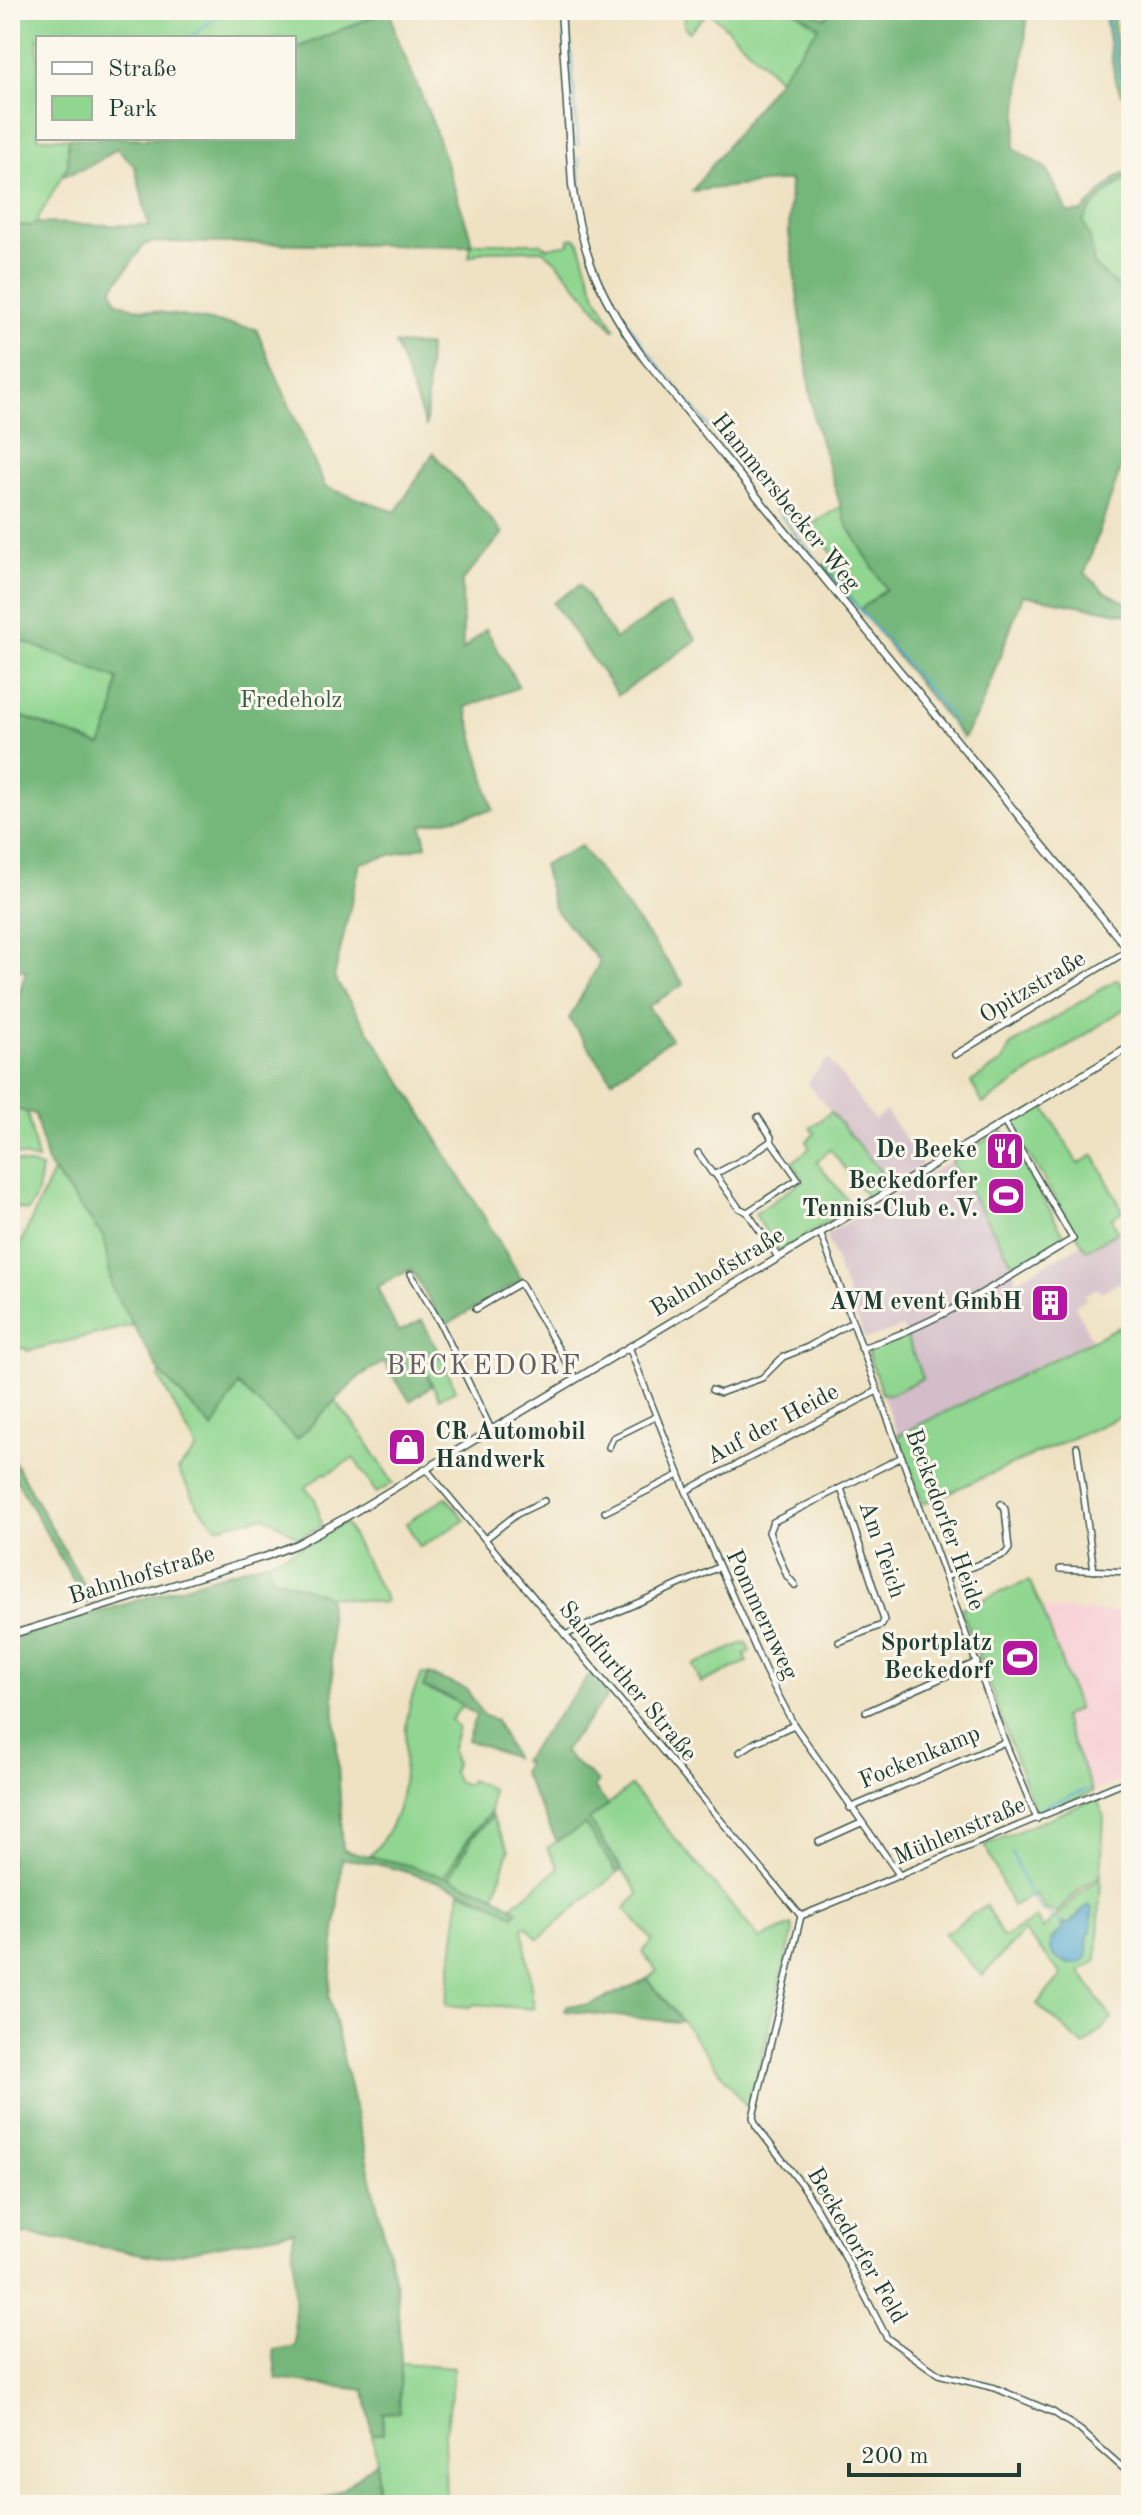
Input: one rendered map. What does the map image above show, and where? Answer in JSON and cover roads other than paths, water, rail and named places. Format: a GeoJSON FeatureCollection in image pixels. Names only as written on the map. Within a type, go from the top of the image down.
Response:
{"type":"FeatureCollection","features":[{"type":"Feature","properties":{"kind":"street","name":"Hammersbecker Weg"},"geometry":{"type":"LineString","coordinates":[[561,10],[576,212],[589,263],[615,317],[645,360],[1130,952]]}},
{"type":"Feature","properties":{"kind":"street","name":"Opitzstraße"},"geometry":{"type":"LineString","coordinates":[[955,1055],[1130,952]]}},
{"type":"Feature","properties":{"kind":"street","name":"Bahnhofstraße"},"geometry":{"type":"LineString","coordinates":[[10,1635],[282,1551],[343,1519],[1131,1046]]}},
{"type":"Feature","properties":{"kind":"street"},"geometry":{"type":"LineString","coordinates":[[747,1212],[798,1179],[758,1117]]}},
{"type":"Feature","properties":{"kind":"street"},"geometry":{"type":"LineString","coordinates":[[861,1348],[898,1335],[963,1303],[1073,1239],[1004,1122]]}},
{"type":"Feature","properties":{"kind":"street"},"geometry":{"type":"LineString","coordinates":[[715,1174],[771,1141]]}},
{"type":"Feature","properties":{"kind":"street"},"geometry":{"type":"LineString","coordinates":[[698,1153],[739,1208],[747,1212],[778,1257]]}},
{"type":"Feature","properties":{"kind":"street","name":"Beckedorfer Heide"},"geometry":{"type":"LineString","coordinates":[[820,1232],[1005,1742],[1037,1819]]}},
{"type":"Feature","properties":{"kind":"street"},"geometry":{"type":"LineString","coordinates":[[411,1274],[447,1337],[491,1429]]}},
{"type":"Feature","properties":{"kind":"street"},"geometry":{"type":"LineString","coordinates":[[476,1309],[520,1283],[576,1379]]}},
{"type":"Feature","properties":{"kind":"street"},"geometry":{"type":"LineString","coordinates":[[712,1390],[720,1393],[762,1378],[783,1357],[852,1322]]}},
{"type":"Feature","properties":{"kind":"street","name":"Pommernweg"},"geometry":{"type":"LineString","coordinates":[[629,1347],[679,1475],[765,1670],[794,1725],[900,1876]]}},
{"type":"Feature","properties":{"kind":"street","name":"Auf der Heide"},"geometry":{"type":"LineString","coordinates":[[686,1491],[877,1391]]}},
{"type":"Feature","properties":{"kind":"street"},"geometry":{"type":"LineString","coordinates":[[609,1447],[613,1438],[655,1417]]}},
{"type":"Feature","properties":{"kind":"street"},"geometry":{"type":"LineString","coordinates":[[1077,1447],[1094,1571]]}},
{"type":"Feature","properties":{"kind":"street","name":"Am Teich"},"geometry":{"type":"LineString","coordinates":[[795,1585],[787,1576],[769,1532],[770,1525],[902,1457]]}},
{"type":"Feature","properties":{"kind":"street","name":"Sandfurther Straße"},"geometry":{"type":"LineString","coordinates":[[426,1469],[801,1916]]}},
{"type":"Feature","properties":{"kind":"street"},"geometry":{"type":"LineString","coordinates":[[605,1512],[679,1475]]}},
{"type":"Feature","properties":{"kind":"street","name":"Am Teich"},"geometry":{"type":"LineString","coordinates":[[839,1642],[882,1625],[884,1620],[841,1488]]}},
{"type":"Feature","properties":{"kind":"street"},"geometry":{"type":"LineString","coordinates":[[485,1539],[517,1514],[544,1501]]}},
{"type":"Feature","properties":{"kind":"street"},"geometry":{"type":"LineString","coordinates":[[946,1577],[1005,1554],[1009,1549],[1005,1509],[1001,1504]]}},
{"type":"Feature","properties":{"kind":"street"},"geometry":{"type":"LineString","coordinates":[[565,1635],[719,1567]]}},
{"type":"Feature","properties":{"kind":"street"},"geometry":{"type":"LineString","coordinates":[[1060,1569],[1131,1572]]}},
{"type":"Feature","properties":{"kind":"street"},"geometry":{"type":"LineString","coordinates":[[866,1712],[977,1662]]}},
{"type":"Feature","properties":{"kind":"street"},"geometry":{"type":"LineString","coordinates":[[740,1752],[794,1725]]}},
{"type":"Feature","properties":{"kind":"street","name":"Fockenkamp"},"geometry":{"type":"LineString","coordinates":[[850,1808],[1005,1742]]}},
{"type":"Feature","properties":{"kind":"street","name":"Mühlenstraße"},"geometry":{"type":"LineString","coordinates":[[801,1916],[1131,1779]]}},
{"type":"Feature","properties":{"kind":"street"},"geometry":{"type":"LineString","coordinates":[[819,1842],[861,1823]]}},
{"type":"Feature","properties":{"kind":"street","name":"Beckedorfer Feld"},"geometry":{"type":"LineString","coordinates":[[801,1916],[753,2117],[756,2126],[805,2189],[887,2338],[938,2374],[995,2388],[1053,2412],[1080,2430],[1131,2475]]}},
{"type":"Feature","properties":{"kind":"water"},"geometry":{"type":"Polygon","coordinates":[[[1088,1905],[1092,1916],[1087,1935],[1087,1956],[1075,1964],[1063,1962],[1053,1954],[1050,1941],[1063,1930],[1063,1923],[1067,1926],[1088,1905]]]}},
{"type":"Feature","properties":{"kind":"waterway"},"geometry":{"type":"LineString","coordinates":[[192,36],[226,10]]}},
{"type":"Feature","properties":{"kind":"waterway"},"geometry":{"type":"LineString","coordinates":[[568,10],[578,145]]}},
{"type":"Feature","properties":{"kind":"waterway"},"geometry":{"type":"LineString","coordinates":[[1106,10],[1119,75],[1131,97]]}},
{"type":"Feature","properties":{"kind":"waterway"},"geometry":{"type":"LineString","coordinates":[[579,157],[582,202],[592,247],[602,275],[626,319],[654,360],[812,554],[954,721]]}},
{"type":"Feature","properties":{"kind":"waterway"},"geometry":{"type":"LineString","coordinates":[[1041,1807],[1088,1789]]}},
{"type":"Feature","properties":{"kind":"waterway"},"geometry":{"type":"LineString","coordinates":[[1012,1853],[1029,1893],[1040,1908],[1062,1924]]}},
{"type":"Feature","properties":{"kind":"waterway"},"geometry":{"type":"LineString","coordinates":[[339,2505],[359,2497],[379,2505]]}},
{"type":"Feature","properties":{"kind":"place","name":"De Beeke"},"geometry":{"type":"Point","coordinates":[1005,1151]}},
{"type":"Feature","properties":{"kind":"place","name":"Beckedorfer Tennis-Club e.V."},"geometry":{"type":"Point","coordinates":[1006,1196]}},
{"type":"Feature","properties":{"kind":"place","name":"AVM event GmbH"},"geometry":{"type":"Point","coordinates":[1050,1303]}},
{"type":"Feature","properties":{"kind":"place","name":"CR Automobil Handwerk"},"geometry":{"type":"Point","coordinates":[407,1447]}},
{"type":"Feature","properties":{"kind":"place","name":"Sportplatz Beckedorf"},"geometry":{"type":"Point","coordinates":[1020,1658]}},
{"type":"Feature","properties":{"kind":"district","name":"BECKEDORF"},"geometry":{"type":"Point","coordinates":[484,1367]}},
{"type":"Feature","properties":{"kind":"park label","name":"Fredeholz"},"geometry":{"type":"Point","coordinates":[291,701]}}]}
